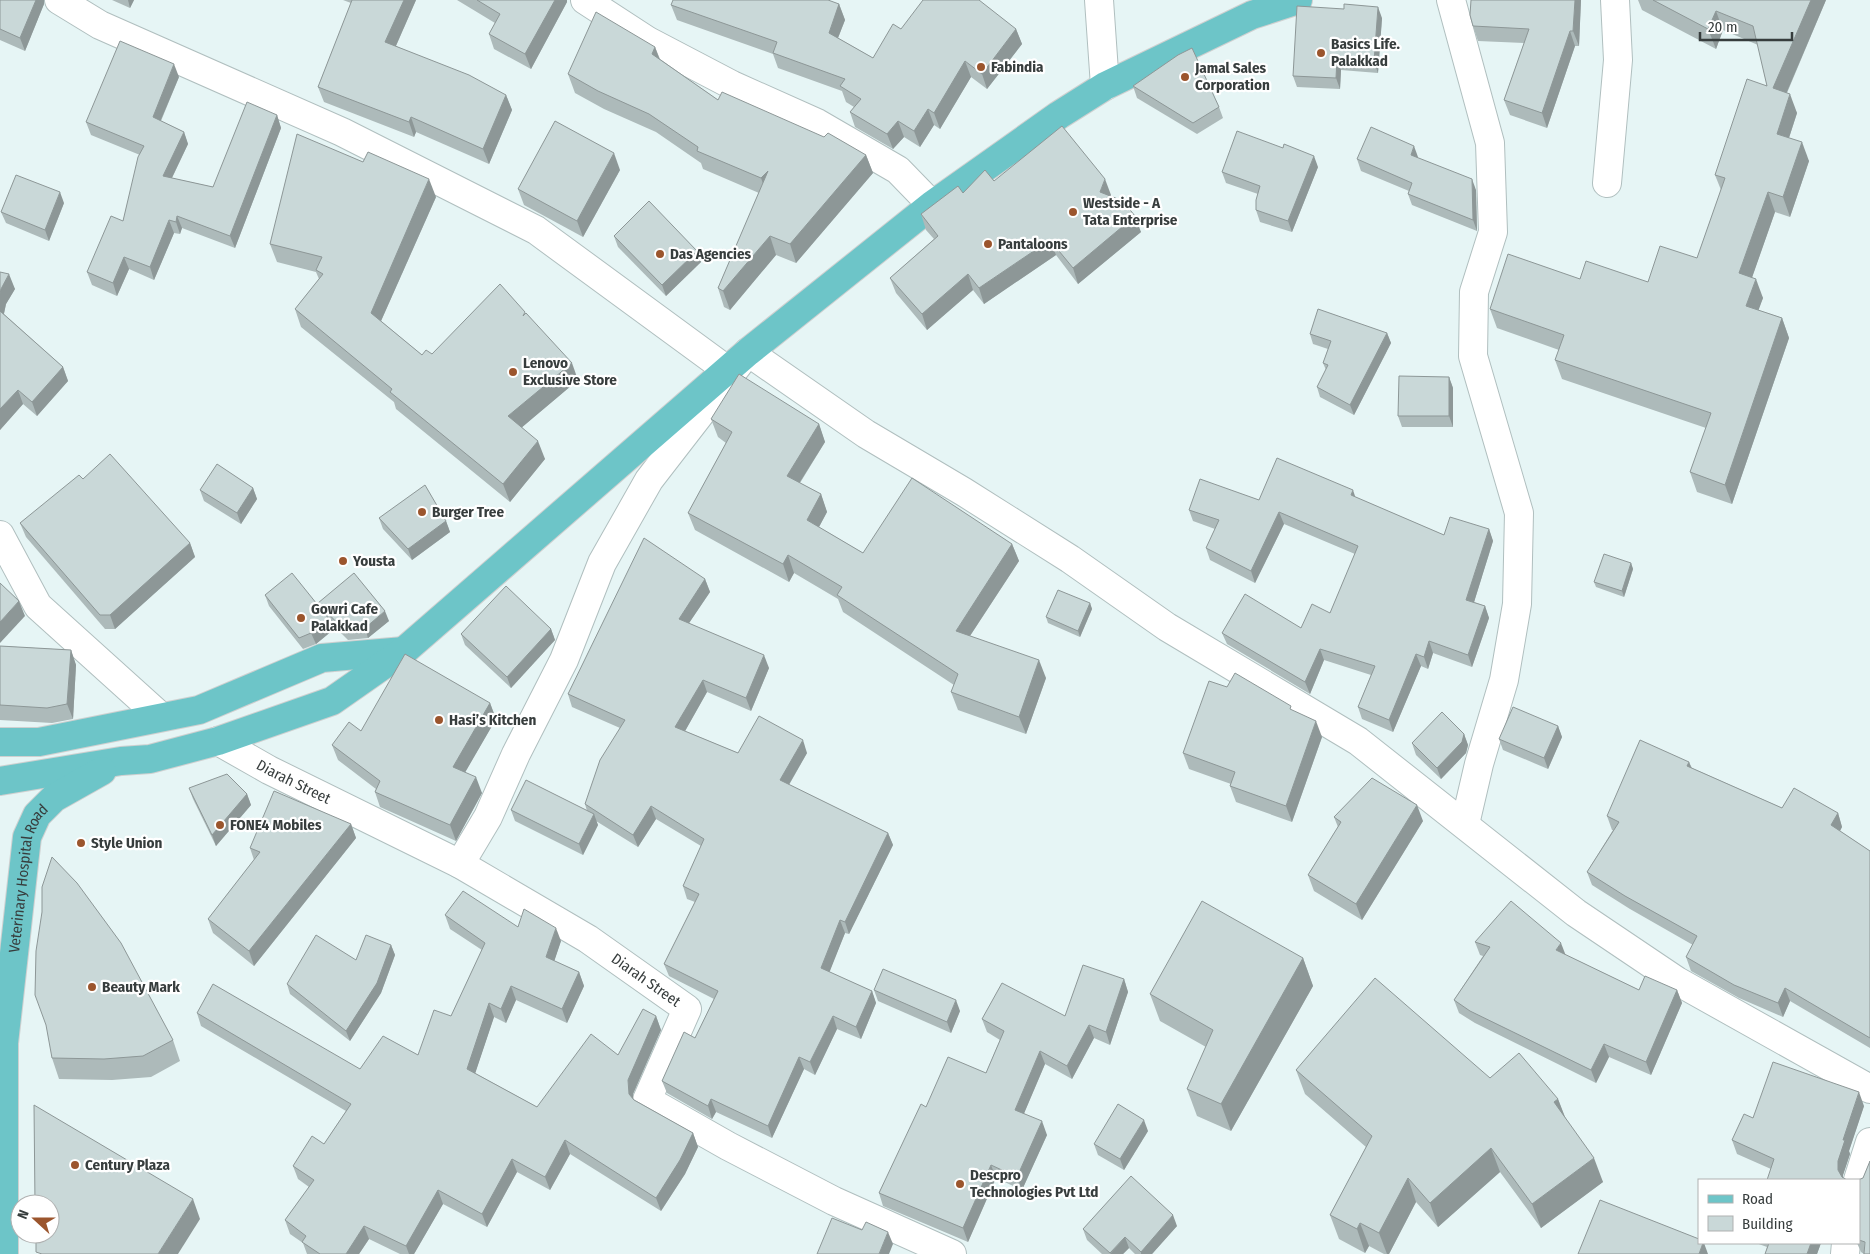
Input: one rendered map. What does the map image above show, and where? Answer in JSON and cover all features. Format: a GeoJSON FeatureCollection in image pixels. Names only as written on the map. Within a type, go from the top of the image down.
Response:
{"type":"FeatureCollection","features":[{"type":"Feature","properties":{"kind":"main road"},"geometry":{"type":"LineString","coordinates":[[0,781],[121,761],[150,759],[218,740],[332,700],[405,650],[748,352],[932,205],[1058,115],[1105,86],[1252,15],[1298,0]]}},
{"type":"Feature","properties":{"kind":"main road"},"geometry":{"type":"LineString","coordinates":[[0,742],[39,742],[199,710],[322,658],[405,650]]}},
{"type":"Feature","properties":{"kind":"main road","name":"Veterinary Hospital Road"},"geometry":{"type":"LineString","coordinates":[[2,1039],[27,837],[37,815],[54,798],[121,761]]}},
{"type":"Feature","properties":{"kind":"main road","name":"Veterinary Hospital Road"},"geometry":{"type":"LineString","coordinates":[[0,1010],[2,1039],[4,1254]]}},
{"type":"Feature","properties":{"kind":"street"},"geometry":{"type":"LineString","coordinates":[[59,0],[100,25],[342,132],[536,230],[727,370]]}},
{"type":"Feature","properties":{"kind":"street"},"geometry":{"type":"LineString","coordinates":[[585,0],[648,41],[732,85],[817,123],[898,170],[932,205]]}},
{"type":"Feature","properties":{"kind":"street"},"geometry":{"type":"LineString","coordinates":[[1099,0],[1105,86]]}},
{"type":"Feature","properties":{"kind":"street"},"geometry":{"type":"LineString","coordinates":[[1452,0],[1490,143],[1492,232],[1474,292],[1474,356],[1519,513],[1517,604],[1504,680],[1479,764],[1465,824]]}},
{"type":"Feature","properties":{"kind":"street"},"geometry":{"type":"LineString","coordinates":[[1607,183],[1618,60],[1615,0]]}},
{"type":"Feature","properties":{"kind":"street"},"geometry":{"type":"LineString","coordinates":[[460,864],[488,817],[516,754],[564,660],[602,563],[649,480],[748,352],[866,434],[964,492],[1070,559],[1167,627],[1358,741],[1576,913],[1677,981],[1870,1089]]}},
{"type":"Feature","properties":{"kind":"street"},"geometry":{"type":"LineString","coordinates":[[0,535],[38,606],[161,717]]}},
{"type":"Feature","properties":{"kind":"street","name":"Diarah Street"},"geometry":{"type":"LineString","coordinates":[[218,740],[293,782],[460,864],[588,939],[687,1009],[647,1100],[728,1146],[834,1201],[952,1254]]}},
{"type":"Feature","properties":{"kind":"street"},"geometry":{"type":"LineString","coordinates":[[1858,1179],[1870,1142]]}},
{"type":"Feature","properties":{"kind":"building"},"geometry":{"type":"Polygon","coordinates":[[[0,0],[36,0],[20,38],[0,29],[0,0]]]}},
{"type":"Feature","properties":{"kind":"building"},"geometry":{"type":"Polygon","coordinates":[[[352,0],[404,0],[385,42],[469,75],[506,95],[483,149],[411,117],[409,122],[318,87],[352,0]]]}},
{"type":"Feature","properties":{"kind":"building"},"geometry":{"type":"Polygon","coordinates":[[[477,0],[555,0],[525,54],[489,34],[500,14],[477,0]]]}},
{"type":"Feature","properties":{"kind":"building"},"geometry":{"type":"Polygon","coordinates":[[[673,0],[828,0],[839,4],[829,33],[873,58],[893,24],[901,29],[923,0],[979,0],[1016,29],[982,74],[965,61],[934,113],[928,109],[914,131],[898,121],[887,134],[850,112],[861,99],[840,86],[845,79],[773,53],[777,42],[671,5],[673,0]]]}},
{"type":"Feature","properties":{"kind":"building"},"geometry":{"type":"Polygon","coordinates":[[[1471,0],[1575,0],[1573,31],[1570,31],[1542,113],[1504,100],[1529,29],[1473,26],[1470,15],[1471,0]]]}},
{"type":"Feature","properties":{"kind":"building"},"geometry":{"type":"Polygon","coordinates":[[[1653,0],[1811,0],[1773,88],[1790,94],[1777,134],[1802,142],[1783,197],[1768,192],[1739,273],[1756,279],[1746,306],[1782,318],[1725,485],[1690,472],[1711,413],[1555,360],[1564,335],[1490,309],[1508,254],[1580,279],[1586,261],[1648,282],[1660,246],[1697,258],[1725,178],[1715,175],[1747,79],[1767,86],[1753,26],[1716,11],[1708,29],[1653,0]]]}},
{"type":"Feature","properties":{"kind":"building"},"geometry":{"type":"Polygon","coordinates":[[[1344,4],[1378,7],[1374,62],[1337,59],[1336,78],[1293,76],[1297,6],[1344,9],[1344,4]]]}},
{"type":"Feature","properties":{"kind":"building"},"geometry":{"type":"Polygon","coordinates":[[[596,12],[655,47],[652,54],[718,100],[722,92],[824,137],[828,133],[866,155],[790,244],[770,236],[723,291],[718,288],[768,171],[761,178],[697,151],[698,147],[649,114],[598,91],[568,74],[596,12]]]}},
{"type":"Feature","properties":{"kind":"building"},"geometry":{"type":"Polygon","coordinates":[[[120,41],[174,64],[153,117],[184,132],[163,176],[213,187],[247,102],[277,115],[230,236],[177,216],[176,222],[169,220],[150,267],[124,257],[113,283],[87,272],[111,216],[123,221],[138,157],[144,146],[86,122],[120,41]]]}},
{"type":"Feature","properties":{"kind":"building","name":"Jamal Sales Corporation"},"geometry":{"type":"Polygon","coordinates":[[[1192,48],[1219,107],[1193,123],[1133,86],[1178,55],[1192,48]]]}},
{"type":"Feature","properties":{"kind":"building"},"geometry":{"type":"Polygon","coordinates":[[[555,121],[614,153],[577,221],[518,189],[555,121]]]}},
{"type":"Feature","properties":{"kind":"building"},"geometry":{"type":"Polygon","coordinates":[[[1062,126],[1105,179],[1100,192],[1123,201],[1135,216],[1073,268],[1050,240],[979,288],[968,274],[922,314],[890,278],[938,236],[921,214],[958,186],[963,193],[985,170],[994,181],[1062,126]]]}},
{"type":"Feature","properties":{"kind":"building"},"geometry":{"type":"Polygon","coordinates":[[[1371,127],[1414,146],[1411,155],[1472,179],[1473,220],[1408,194],[1412,183],[1357,159],[1371,127]]]}},
{"type":"Feature","properties":{"kind":"building"},"geometry":{"type":"Polygon","coordinates":[[[1237,131],[1283,148],[1284,144],[1314,156],[1288,221],[1256,210],[1256,200],[1260,186],[1222,172],[1237,131]]]}},
{"type":"Feature","properties":{"kind":"building"},"geometry":{"type":"Polygon","coordinates":[[[297,134],[363,162],[368,152],[429,179],[371,313],[422,355],[426,350],[432,354],[500,284],[525,312],[523,316],[526,313],[572,363],[508,416],[538,441],[503,484],[390,392],[392,389],[295,309],[323,274],[316,270],[322,257],[270,244],[297,134]]]}},
{"type":"Feature","properties":{"kind":"building"},"geometry":{"type":"Polygon","coordinates":[[[16,175],[60,192],[45,230],[1,212],[16,175]]]}},
{"type":"Feature","properties":{"kind":"building","name":"Das Agencies"},"geometry":{"type":"Polygon","coordinates":[[[649,201],[697,251],[662,285],[614,236],[649,201]]]}},
{"type":"Feature","properties":{"kind":"building"},"geometry":{"type":"Polygon","coordinates":[[[0,272],[9,274],[0,294],[0,272]]]}},
{"type":"Feature","properties":{"kind":"building"},"geometry":{"type":"Polygon","coordinates":[[[1318,309],[1387,333],[1350,405],[1317,387],[1328,365],[1323,363],[1331,341],[1310,334],[1318,309]]]}},
{"type":"Feature","properties":{"kind":"building"},"geometry":{"type":"Polygon","coordinates":[[[0,311],[63,367],[32,402],[18,390],[0,409],[0,311]]]}},
{"type":"Feature","properties":{"kind":"building"},"geometry":{"type":"Polygon","coordinates":[[[739,374],[819,424],[787,476],[821,494],[807,520],[863,553],[912,478],[1012,544],[956,631],[1039,660],[1019,717],[951,692],[958,674],[837,595],[842,587],[788,555],[783,564],[688,513],[732,432],[711,419],[739,374]]]}},
{"type":"Feature","properties":{"kind":"building"},"geometry":{"type":"Polygon","coordinates":[[[1399,376],[1449,377],[1449,416],[1398,416],[1399,376]]]}},
{"type":"Feature","properties":{"kind":"building"},"geometry":{"type":"Polygon","coordinates":[[[110,454],[190,543],[110,615],[100,615],[20,523],[79,475],[83,479],[110,454]]]}},
{"type":"Feature","properties":{"kind":"building"},"geometry":{"type":"Polygon","coordinates":[[[1277,458],[1353,490],[1351,495],[1444,535],[1450,517],[1489,529],[1466,600],[1485,606],[1468,655],[1429,641],[1424,657],[1416,654],[1389,720],[1358,707],[1375,666],[1320,649],[1305,682],[1222,633],[1245,594],[1301,628],[1312,604],[1330,613],[1358,546],[1279,512],[1251,571],[1206,548],[1219,520],[1189,510],[1200,479],[1259,500],[1277,458]]]}},
{"type":"Feature","properties":{"kind":"building"},"geometry":{"type":"Polygon","coordinates":[[[217,464],[253,488],[237,513],[200,490],[217,464]]]}},
{"type":"Feature","properties":{"kind":"building","name":"Burger Tree"},"geometry":{"type":"Polygon","coordinates":[[[425,485],[446,521],[408,549],[379,518],[425,485]]]}},
{"type":"Feature","properties":{"kind":"building"},"geometry":{"type":"Polygon","coordinates":[[[644,538],[705,579],[679,619],[764,655],[746,698],[703,680],[675,727],[738,753],[759,716],[803,740],[780,780],[888,833],[845,922],[840,920],[821,968],[872,991],[856,1027],[833,1016],[810,1062],[799,1057],[768,1126],[711,1099],[708,1106],[662,1081],[684,1032],[695,1038],[718,991],[664,964],[699,894],[683,886],[704,839],[651,806],[633,835],[585,804],[600,760],[625,720],[568,694],[644,538]]]}},
{"type":"Feature","properties":{"kind":"building"},"geometry":{"type":"Polygon","coordinates":[[[1604,554],[1631,563],[1622,591],[1594,582],[1604,554]]]}},
{"type":"Feature","properties":{"kind":"building","name":"Gowri Cafe Palakkad"},"geometry":{"type":"Polygon","coordinates":[[[292,573],[329,619],[311,633],[299,638],[265,595],[292,573]]]}},
{"type":"Feature","properties":{"kind":"building"},"geometry":{"type":"Polygon","coordinates":[[[354,573],[385,611],[365,628],[344,630],[318,603],[354,573]]]}},
{"type":"Feature","properties":{"kind":"building"},"geometry":{"type":"Polygon","coordinates":[[[0,583],[19,601],[0,622],[0,583]]]}},
{"type":"Feature","properties":{"kind":"building"},"geometry":{"type":"Polygon","coordinates":[[[506,586],[551,629],[507,677],[461,634],[506,586]]]}},
{"type":"Feature","properties":{"kind":"building"},"geometry":{"type":"Polygon","coordinates":[[[1058,590],[1090,603],[1078,631],[1046,617],[1058,590]]]}},
{"type":"Feature","properties":{"kind":"building"},"geometry":{"type":"Polygon","coordinates":[[[0,646],[71,650],[67,704],[47,708],[0,705],[0,646]]]}},
{"type":"Feature","properties":{"kind":"building"},"geometry":{"type":"Polygon","coordinates":[[[405,654],[490,703],[453,767],[476,777],[450,825],[375,792],[380,781],[332,745],[349,722],[361,731],[405,654]]]}},
{"type":"Feature","properties":{"kind":"building"},"geometry":{"type":"Polygon","coordinates":[[[1235,673],[1291,706],[1290,709],[1316,721],[1286,806],[1230,786],[1235,772],[1183,753],[1209,681],[1227,687],[1235,673]]]}},
{"type":"Feature","properties":{"kind":"building"},"geometry":{"type":"Polygon","coordinates":[[[1513,707],[1558,726],[1544,758],[1499,739],[1513,707]]]}},
{"type":"Feature","properties":{"kind":"building"},"geometry":{"type":"Polygon","coordinates":[[[1442,712],[1464,734],[1462,742],[1437,768],[1412,743],[1442,712]]]}},
{"type":"Feature","properties":{"kind":"building"},"geometry":{"type":"Polygon","coordinates":[[[1640,740],[1689,762],[1687,766],[1782,808],[1794,788],[1838,813],[1831,825],[1870,851],[1870,1038],[1785,988],[1778,1003],[1734,985],[1686,957],[1697,936],[1625,896],[1587,872],[1619,822],[1607,816],[1640,740]]]}},
{"type":"Feature","properties":{"kind":"building","name":"FONE4 Mobiles"},"geometry":{"type":"Polygon","coordinates":[[[227,774],[247,794],[212,835],[189,788],[227,774]]]}},
{"type":"Feature","properties":{"kind":"building"},"geometry":{"type":"Polygon","coordinates":[[[1372,778],[1417,805],[1356,904],[1308,875],[1341,822],[1334,817],[1372,778]]]}},
{"type":"Feature","properties":{"kind":"building"},"geometry":{"type":"Polygon","coordinates":[[[526,780],[594,814],[579,844],[511,810],[526,780]]]}},
{"type":"Feature","properties":{"kind":"building"},"geometry":{"type":"Polygon","coordinates":[[[274,791],[351,824],[249,951],[208,919],[260,852],[250,848],[274,791]]]}},
{"type":"Feature","properties":{"kind":"building","name":"Beauty Mark"},"geometry":{"type":"Polygon","coordinates":[[[52,857],[77,883],[121,943],[173,1040],[143,1056],[104,1059],[52,1058],[46,1025],[35,995],[36,951],[42,912],[42,887],[52,857]]]}},
{"type":"Feature","properties":{"kind":"building"},"geometry":{"type":"Polygon","coordinates":[[[463,891],[518,927],[524,909],[556,928],[546,957],[579,972],[562,1009],[511,986],[501,1009],[489,1003],[467,1069],[537,1107],[591,1034],[618,1055],[643,1009],[656,1016],[628,1080],[629,1094],[634,1100],[693,1133],[680,1160],[656,1198],[565,1140],[545,1177],[512,1159],[482,1214],[438,1190],[406,1246],[364,1226],[346,1254],[320,1254],[302,1242],[306,1236],[285,1220],[314,1180],[293,1166],[312,1136],[324,1144],[351,1104],[197,1013],[213,984],[360,1069],[383,1036],[418,1055],[434,1010],[451,1016],[485,943],[445,915],[463,891]]]}},
{"type":"Feature","properties":{"kind":"building"},"geometry":{"type":"Polygon","coordinates":[[[1202,901],[1303,958],[1221,1104],[1187,1089],[1213,1030],[1150,994],[1202,901]]]}},
{"type":"Feature","properties":{"kind":"building"},"geometry":{"type":"Polygon","coordinates":[[[1511,901],[1561,943],[1556,950],[1639,990],[1645,976],[1677,990],[1646,1062],[1604,1044],[1591,1070],[1470,1011],[1454,1000],[1490,947],[1475,942],[1511,901]]]}},
{"type":"Feature","properties":{"kind":"building"},"geometry":{"type":"Polygon","coordinates":[[[316,935],[356,960],[366,935],[391,945],[377,983],[346,1031],[287,984],[316,935]]]}},
{"type":"Feature","properties":{"kind":"building"},"geometry":{"type":"Polygon","coordinates":[[[1083,965],[1124,979],[1106,1032],[1089,1025],[1067,1066],[1040,1051],[1015,1110],[1042,1121],[1017,1177],[991,1165],[963,1228],[879,1193],[921,1104],[926,1107],[948,1057],[986,1073],[1004,1031],[982,1019],[1002,983],[1065,1016],[1083,965]]]}},
{"type":"Feature","properties":{"kind":"building"},"geometry":{"type":"Polygon","coordinates":[[[883,969],[956,1000],[947,1022],[874,990],[883,969]]]}},
{"type":"Feature","properties":{"kind":"building"},"geometry":{"type":"Polygon","coordinates":[[[1375,978],[1490,1078],[1519,1053],[1558,1099],[1554,1102],[1594,1158],[1532,1204],[1491,1148],[1430,1203],[1408,1178],[1379,1233],[1360,1223],[1357,1229],[1330,1215],[1372,1136],[1296,1070],[1375,978]]]}},
{"type":"Feature","properties":{"kind":"building"},"geometry":{"type":"Polygon","coordinates":[[[1773,1062],[1859,1092],[1838,1161],[1838,1170],[1845,1179],[1767,1179],[1774,1159],[1732,1140],[1744,1114],[1753,1118],[1773,1062]]]}},
{"type":"Feature","properties":{"kind":"building"},"geometry":{"type":"Polygon","coordinates":[[[1118,1104],[1144,1120],[1120,1159],[1094,1144],[1118,1104]]]}},
{"type":"Feature","properties":{"kind":"building","name":"Century Plaza"},"geometry":{"type":"Polygon","coordinates":[[[34,1105],[193,1199],[158,1254],[42,1254],[36,1252],[36,1244],[60,1244],[60,1194],[35,1194],[34,1105]]]}},
{"type":"Feature","properties":{"kind":"building"},"geometry":{"type":"Polygon","coordinates":[[[1870,1161],[1870,1254],[1864,1254],[1865,1242],[1860,1240],[1860,1179],[1863,1178],[1870,1161]]]}},
{"type":"Feature","properties":{"kind":"building"},"geometry":{"type":"Polygon","coordinates":[[[1131,1176],[1173,1215],[1141,1252],[1125,1237],[1110,1253],[1083,1229],[1131,1176]]]}},
{"type":"Feature","properties":{"kind":"building"},"geometry":{"type":"Polygon","coordinates":[[[1600,1200],[1698,1239],[1698,1244],[1703,1244],[1699,1254],[1578,1254],[1600,1200]]]}},
{"type":"Feature","properties":{"kind":"building"},"geometry":{"type":"Polygon","coordinates":[[[832,1218],[862,1230],[866,1222],[888,1232],[879,1254],[817,1254],[832,1218]]]}},
{"type":"Feature","properties":{"kind":"building"},"geometry":{"type":"Polygon","coordinates":[[[1769,1244],[1811,1244],[1807,1254],[1765,1254],[1769,1244]]]}},
{"type":"Feature","properties":{"kind":"place","name":"Basics Life. Palakkad"},"geometry":{"type":"Point","coordinates":[1321,53]}},
{"type":"Feature","properties":{"kind":"place","name":"Fabindia"},"geometry":{"type":"Point","coordinates":[981,67]}},
{"type":"Feature","properties":{"kind":"place","name":"Jamal Sales Corporation"},"geometry":{"type":"Point","coordinates":[1185,77]}},
{"type":"Feature","properties":{"kind":"place","name":"Westside - A Tata Enterprise"},"geometry":{"type":"Point","coordinates":[1073,212]}},
{"type":"Feature","properties":{"kind":"place","name":"Pantaloons"},"geometry":{"type":"Point","coordinates":[988,244]}},
{"type":"Feature","properties":{"kind":"place","name":"Das Agencies"},"geometry":{"type":"Point","coordinates":[660,254]}},
{"type":"Feature","properties":{"kind":"place","name":"Lenovo Exclusive Store"},"geometry":{"type":"Point","coordinates":[513,372]}},
{"type":"Feature","properties":{"kind":"place","name":"Burger Tree"},"geometry":{"type":"Point","coordinates":[422,512]}},
{"type":"Feature","properties":{"kind":"place","name":"Yousta"},"geometry":{"type":"Point","coordinates":[343,561]}},
{"type":"Feature","properties":{"kind":"place","name":"Gowri Cafe Palakkad"},"geometry":{"type":"Point","coordinates":[301,618]}},
{"type":"Feature","properties":{"kind":"place","name":"Hasi’s Kitchen"},"geometry":{"type":"Point","coordinates":[439,720]}},
{"type":"Feature","properties":{"kind":"place","name":"FONE4 Mobiles"},"geometry":{"type":"Point","coordinates":[220,825]}},
{"type":"Feature","properties":{"kind":"place","name":"Style Union"},"geometry":{"type":"Point","coordinates":[81,843]}},
{"type":"Feature","properties":{"kind":"place","name":"Beauty Mark"},"geometry":{"type":"Point","coordinates":[92,987]}},
{"type":"Feature","properties":{"kind":"place","name":"Century Plaza"},"geometry":{"type":"Point","coordinates":[75,1165]}},
{"type":"Feature","properties":{"kind":"place","name":"Descpro Technologies Pvt Ltd"},"geometry":{"type":"Point","coordinates":[960,1184]}}]}
